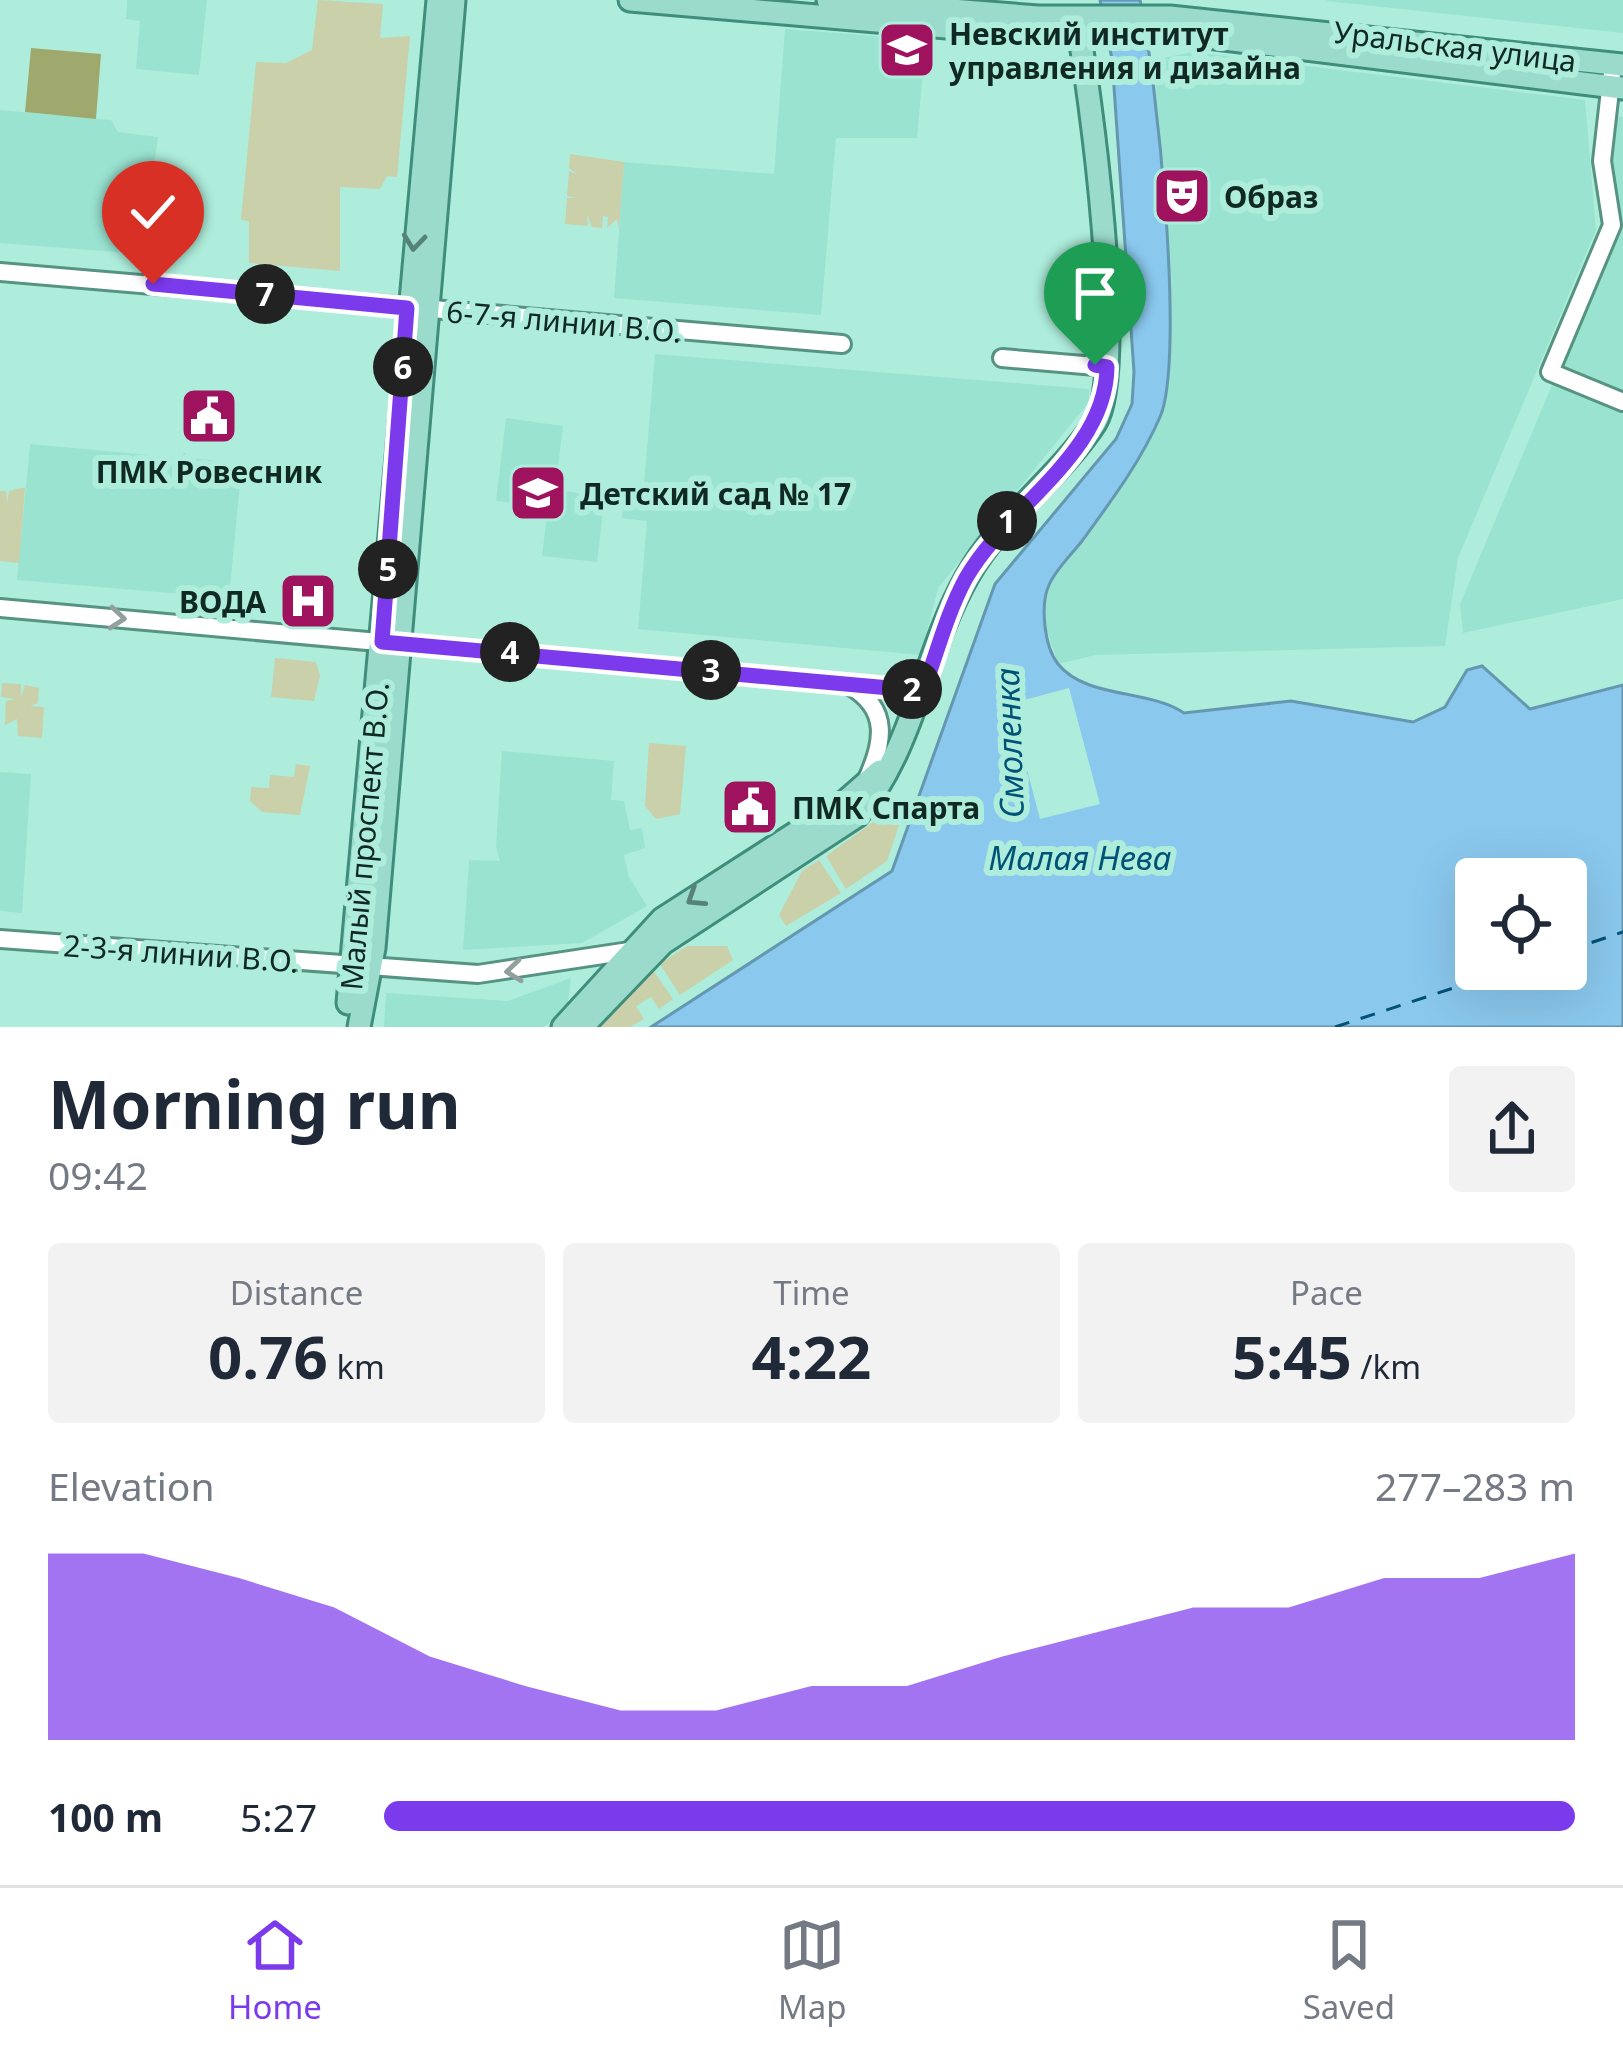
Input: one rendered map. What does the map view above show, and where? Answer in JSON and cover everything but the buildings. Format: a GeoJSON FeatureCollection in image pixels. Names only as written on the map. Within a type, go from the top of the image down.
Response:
{"type":"FeatureCollection","features":[{"type":"Feature","properties":{"kind":"main road","name":"Малый проспект В.О."},"geometry":{"type":"LineString","coordinates":[[359,1027],[360,967],[418,309],[438,0]]}},
{"type":"Feature","properties":{"kind":"main road","name":"Малый проспект В.О."},"geometry":{"type":"LineString","coordinates":[[418,309],[454,0]]}},
{"type":"Feature","properties":{"kind":"main road"},"geometry":{"type":"LineString","coordinates":[[630,0],[1076,17]]}},
{"type":"Feature","properties":{"kind":"main road"},"geometry":{"type":"LineString","coordinates":[[828,0],[1146,25]]}},
{"type":"Feature","properties":{"kind":"main road","name":"Уральская улица"},"geometry":{"type":"LineString","coordinates":[[1146,25],[1170,8],[1617,76]]}},
{"type":"Feature","properties":{"kind":"main road"},"geometry":{"type":"LineString","coordinates":[[563,1027],[636,957],[857,816],[875,794],[923,691],[967,577],[998,532],[1094,424],[1105,398],[1107,367],[1100,217],[1076,17]]}},
{"type":"Feature","properties":{"kind":"main road","name":"Уральская улица"},"geometry":{"type":"LineString","coordinates":[[1146,25],[1617,76]]}},
{"type":"Feature","properties":{"kind":"main road"},"geometry":{"type":"LineString","coordinates":[[582,1027],[662,919],[863,788],[889,762]]}},
{"type":"Feature","properties":{"kind":"main road","name":"Малый проспект В.О."},"geometry":{"type":"LineString","coordinates":[[346,1027],[360,967]]}},
{"type":"Feature","properties":{"kind":"street"},"geometry":{"type":"LineString","coordinates":[[1617,76],[1602,161],[1612,225],[1550,372],[1623,402]]}},
{"type":"Feature","properties":{"kind":"street","name":"6-7-я линии В.О."},"geometry":{"type":"LineString","coordinates":[[0,272],[842,344]]}},
{"type":"Feature","properties":{"kind":"street"},"geometry":{"type":"LineString","coordinates":[[1002,358],[1107,367]]}},
{"type":"Feature","properties":{"kind":"street"},"geometry":{"type":"LineString","coordinates":[[0,608],[923,691]]}},
{"type":"Feature","properties":{"kind":"street"},"geometry":{"type":"LineString","coordinates":[[844,682],[868,696],[881,724],[880,745],[863,788]]}},
{"type":"Feature","properties":{"kind":"street","name":"2-3-я линии В.О."},"geometry":{"type":"LineString","coordinates":[[0,939],[478,974],[636,957]]}},
{"type":"Feature","properties":{"kind":"shaded area"},"geometry":{"type":"Polygon","coordinates":[[[127,0],[207,0],[199,75],[136,69],[140,21],[126,19],[127,0]]]}},
{"type":"Feature","properties":{"kind":"shaded area"},"geometry":{"type":"Polygon","coordinates":[[[318,0],[383,4],[380,38],[410,36],[397,177],[387,176],[380,189],[340,187],[340,271],[249,263],[249,221],[241,220],[256,62],[286,63],[312,50],[318,0]]]}},
{"type":"Feature","properties":{"kind":"shaded area"},"geometry":{"type":"Polygon","coordinates":[[[1327,0],[1623,0],[1623,33],[1327,1],[1327,0]]]}},
{"type":"Feature","properties":{"kind":"shaded area"},"geometry":{"type":"Polygon","coordinates":[[[785,29],[926,40],[917,138],[836,138],[821,315],[614,298],[624,162],[774,174],[785,29]]]}},
{"type":"Feature","properties":{"kind":"shaded area"},"geometry":{"type":"Polygon","coordinates":[[[31,48],[101,54],[96,119],[25,112],[31,48]]]}},
{"type":"Feature","properties":{"kind":"shaded area"},"geometry":{"type":"Polygon","coordinates":[[[1192,52],[1585,100],[1596,230],[1458,558],[1445,646],[1096,655],[1058,664],[1043,619],[1049,586],[1134,468],[1159,179],[1153,60],[1192,52]]]}},
{"type":"Feature","properties":{"kind":"shaded area"},"geometry":{"type":"Polygon","coordinates":[[[0,110],[111,120],[118,132],[158,137],[142,254],[0,243],[0,110]]]}},
{"type":"Feature","properties":{"kind":"shaded area"},"geometry":{"type":"Polygon","coordinates":[[[1618,116],[1623,117],[1623,599],[1463,633],[1460,604],[1620,223],[1612,168],[1618,116]]]}},
{"type":"Feature","properties":{"kind":"shaded area"},"geometry":{"type":"Polygon","coordinates":[[[570,154],[624,162],[619,229],[617,219],[607,228],[608,217],[603,216],[602,228],[592,227],[587,214],[588,226],[565,224],[567,198],[577,198],[567,196],[569,171],[578,175],[569,168],[570,154]]]}},
{"type":"Feature","properties":{"kind":"shaded area"},"geometry":{"type":"Polygon","coordinates":[[[655,354],[1089,389],[1089,402],[938,588],[921,655],[638,629],[647,521],[622,518],[624,496],[643,496],[655,354]]]}},
{"type":"Feature","properties":{"kind":"shaded area","name":"Детский сад № 17"},"geometry":{"type":"Polygon","coordinates":[[[506,418],[563,426],[555,490],[605,496],[597,562],[542,556],[548,507],[496,501],[506,418]]]}},
{"type":"Feature","properties":{"kind":"shaded area"},"geometry":{"type":"Polygon","coordinates":[[[30,444],[182,458],[184,452],[188,458],[242,463],[229,598],[17,580],[30,444]]]}},
{"type":"Feature","properties":{"kind":"shaded area"},"geometry":{"type":"Polygon","coordinates":[[[25,488],[19,563],[0,561],[0,491],[6,491],[7,504],[9,491],[25,488]]]}},
{"type":"Feature","properties":{"kind":"shaded area"},"geometry":{"type":"Polygon","coordinates":[[[275,658],[316,662],[320,676],[314,701],[271,697],[275,658]]]}},
{"type":"Feature","properties":{"kind":"shaded area"},"geometry":{"type":"Polygon","coordinates":[[[2,683],[21,684],[21,698],[25,685],[39,688],[38,703],[30,706],[44,707],[42,738],[18,736],[17,719],[5,725],[6,701],[15,699],[1,697],[2,683]]]}},
{"type":"Feature","properties":{"kind":"shaded area"},"geometry":{"type":"Polygon","coordinates":[[[649,743],[686,746],[680,814],[656,819],[645,806],[649,743]]]}},
{"type":"Feature","properties":{"kind":"shaded area"},"geometry":{"type":"Polygon","coordinates":[[[502,751],[614,761],[611,800],[624,801],[630,830],[642,828],[645,848],[624,855],[629,877],[647,906],[582,943],[463,950],[469,860],[500,861],[496,847],[502,751]]]}},
{"type":"Feature","properties":{"kind":"shaded area"},"geometry":{"type":"Polygon","coordinates":[[[296,764],[310,766],[300,815],[262,812],[250,801],[251,787],[269,788],[270,775],[294,777],[296,764]]]}},
{"type":"Feature","properties":{"kind":"shaded area"},"geometry":{"type":"Polygon","coordinates":[[[0,772],[31,774],[22,913],[0,911],[0,772]]]}},
{"type":"Feature","properties":{"kind":"shaded area"},"geometry":{"type":"Polygon","coordinates":[[[909,796],[887,861],[846,889],[826,856],[909,796]]]}},
{"type":"Feature","properties":{"kind":"shaded area"},"geometry":{"type":"Polygon","coordinates":[[[819,860],[841,893],[786,926],[779,915],[802,871],[819,860]]]}},
{"type":"Feature","properties":{"kind":"shaded area"},"geometry":{"type":"Polygon","coordinates":[[[687,946],[727,946],[733,960],[680,995],[660,964],[687,946]]]}},
{"type":"Feature","properties":{"kind":"shaded area"},"geometry":{"type":"Polygon","coordinates":[[[653,970],[673,999],[659,1009],[651,997],[636,1006],[644,1019],[630,1027],[596,1027],[653,970]]]}},
{"type":"Feature","properties":{"kind":"shaded area"},"geometry":{"type":"Polygon","coordinates":[[[571,978],[567,1009],[544,1027],[384,1027],[386,993],[508,1001],[571,978]]]}},
{"type":"Feature","properties":{"kind":"water","name":"Малая Нева"},"geometry":{"type":"Polygon","coordinates":[[[1100,0],[1140,0],[1166,213],[1167,385],[1160,417],[1134,466],[1049,585],[1044,614],[1053,656],[1085,683],[1184,713],[1291,701],[1413,722],[1445,707],[1467,670],[1482,666],[1530,709],[1623,685],[1623,1027],[651,1027],[892,871],[995,584],[1116,439],[1132,404],[1134,372],[1112,59],[1100,0]]]}},
{"type":"Feature","properties":{"kind":"pier"},"geometry":{"type":"Polygon","coordinates":[[[1069,688],[1100,804],[1040,819],[1010,704],[1069,688]]]}},
{"type":"Feature","properties":{"kind":"ferry route"},"geometry":{"type":"LineString","coordinates":[[1587,944],[1623,932]]}},
{"type":"Feature","properties":{"kind":"ferry route"},"geometry":{"type":"LineString","coordinates":[[1335,1027],[1455,987]]}},
{"type":"Feature","properties":{"kind":"place","name":"Невский институт управления и дизайна"},"geometry":{"type":"Point","coordinates":[907,50]}},
{"type":"Feature","properties":{"kind":"place","name":"Образ"},"geometry":{"type":"Point","coordinates":[1182,196]}},
{"type":"Feature","properties":{"kind":"place","name":"ПМК Ровесник"},"geometry":{"type":"Point","coordinates":[209,416]}},
{"type":"Feature","properties":{"kind":"place","name":"Детский сад № 17"},"geometry":{"type":"Point","coordinates":[538,493]}},
{"type":"Feature","properties":{"kind":"place","name":"ВОДА"},"geometry":{"type":"Point","coordinates":[308,601]}},
{"type":"Feature","properties":{"kind":"place","name":"ПМК Спарта"},"geometry":{"type":"Point","coordinates":[750,807]}},
{"type":"Feature","properties":{"kind":"route"},"geometry":{"type":"LineString","coordinates":[[153,284],[407,308],[382,642],[923,691],[967,577],[998,532],[1086,435],[1101,411],[1107,367],[1095,365]]}},
{"type":"Feature","properties":{"kind":"water label","name":"Смоленка"},"geometry":{"type":"Point","coordinates":[1009,743]}}]}
